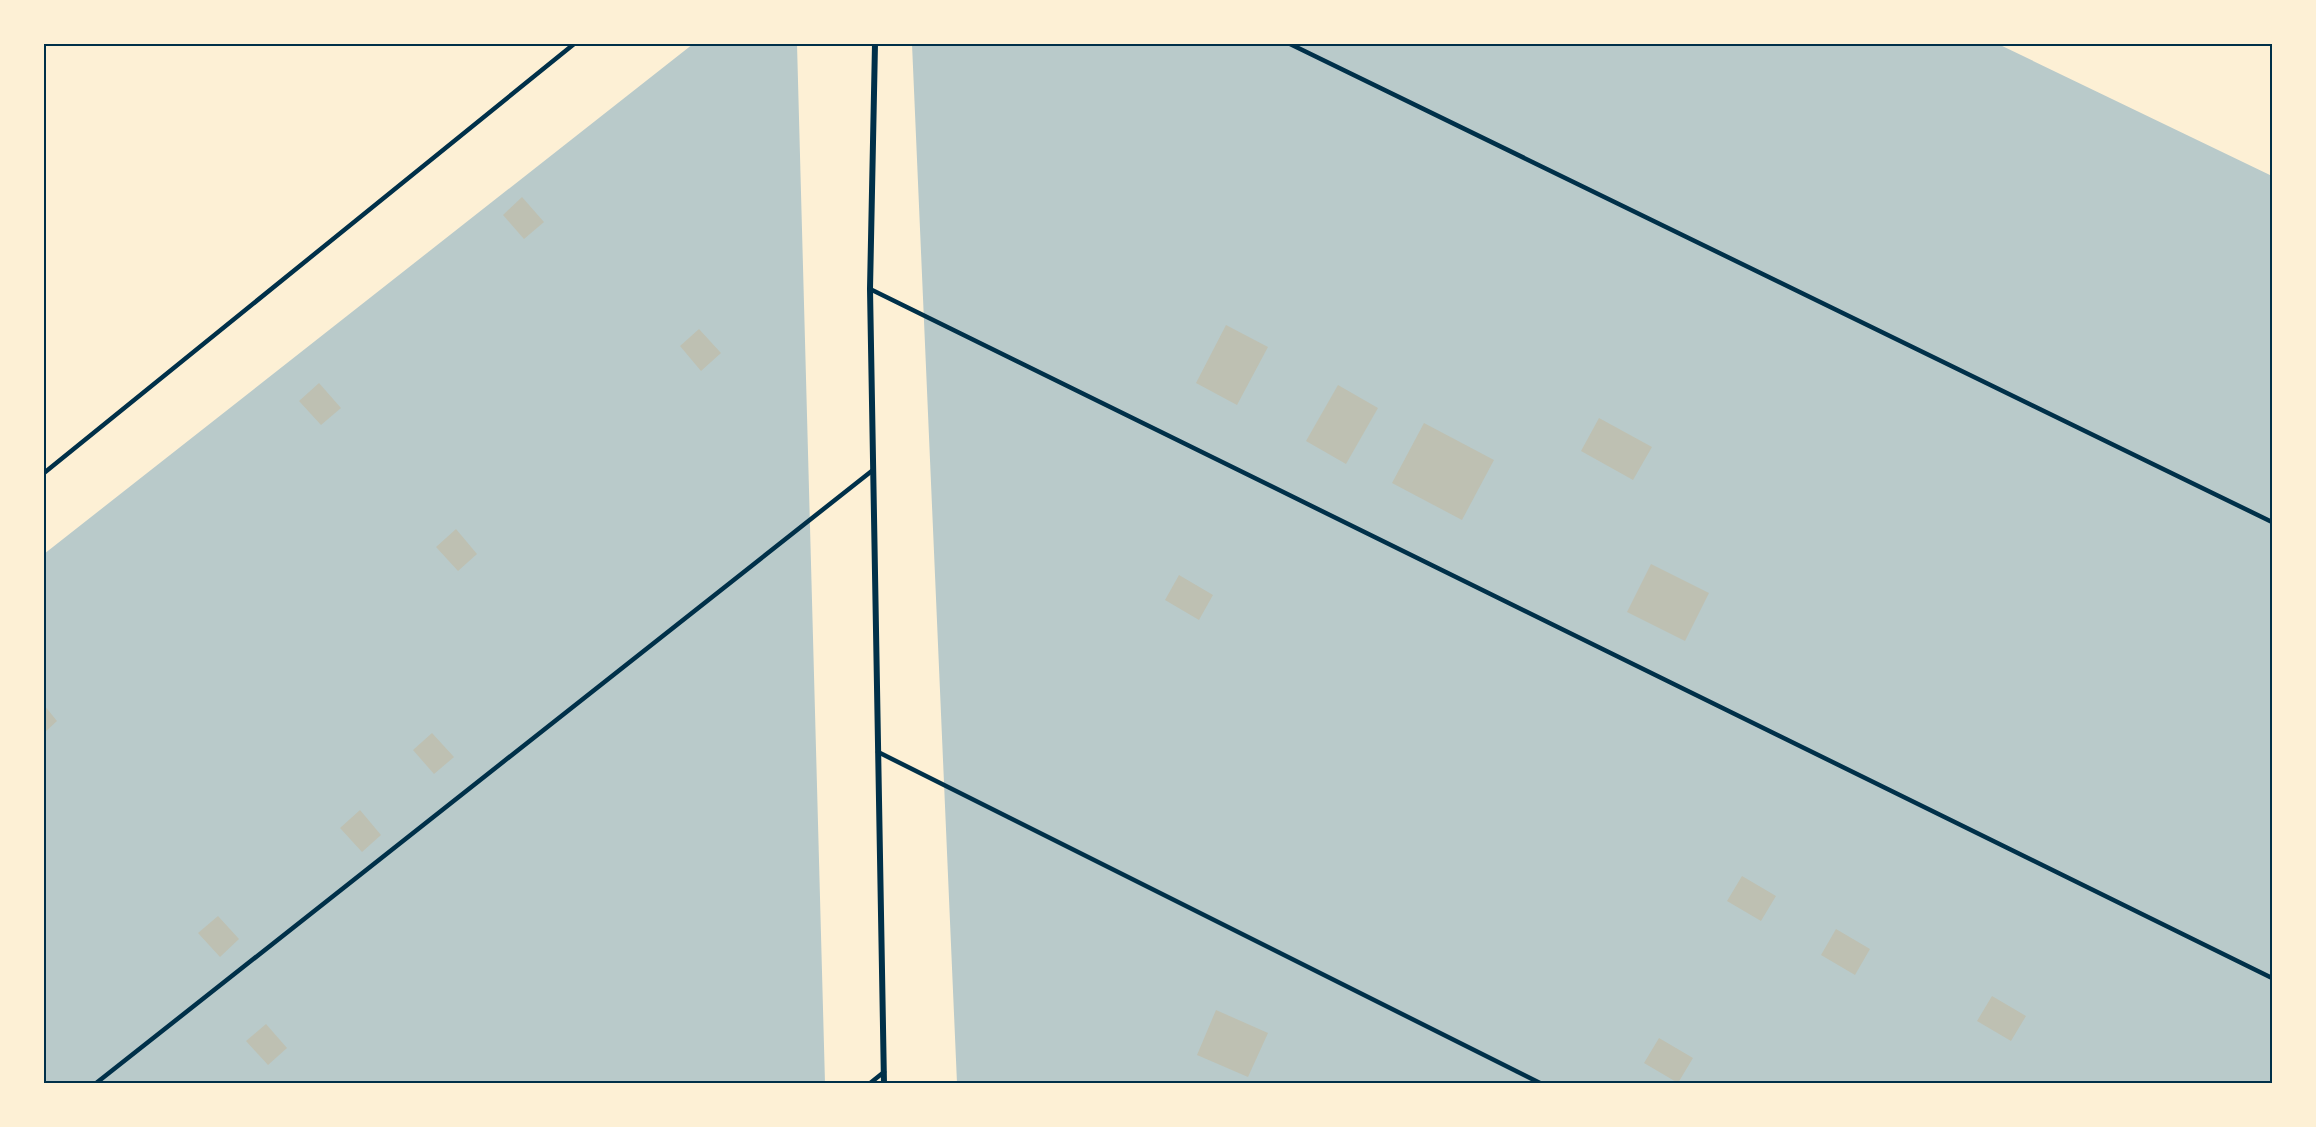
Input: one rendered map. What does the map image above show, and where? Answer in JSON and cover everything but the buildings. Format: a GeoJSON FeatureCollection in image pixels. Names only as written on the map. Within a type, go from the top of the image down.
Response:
{"type":"FeatureCollection","features":[{"type":"Feature","properties":{"kind":"street"},"geometry":{"type":"LineString","coordinates":[[875,44],[870,289],[884,1083]]}},
{"type":"Feature","properties":{"kind":"lane"},"geometry":{"type":"LineString","coordinates":[[44,473],[574,44]]}},
{"type":"Feature","properties":{"kind":"lane"},"geometry":{"type":"LineString","coordinates":[[1290,44],[2272,522]]}},
{"type":"Feature","properties":{"kind":"lane"},"geometry":{"type":"LineString","coordinates":[[870,289],[2272,978]]}},
{"type":"Feature","properties":{"kind":"lane"},"geometry":{"type":"LineString","coordinates":[[95,1083],[873,470]]}},
{"type":"Feature","properties":{"kind":"lane"},"geometry":{"type":"LineString","coordinates":[[878,752],[1542,1083]]}},
{"type":"Feature","properties":{"kind":"lane"},"geometry":{"type":"LineString","coordinates":[[869,1083],[884,1072]]}},
{"type":"Feature","properties":{"kind":"shaded area"},"geometry":{"type":"Polygon","coordinates":[[[693,44],[797,44],[825,1083],[44,1084],[44,554],[693,44]]]}},
{"type":"Feature","properties":{"kind":"shaded area"},"geometry":{"type":"Polygon","coordinates":[[[912,44],[1998,44],[2272,176],[2272,1083],[957,1083],[912,44]]]}}]}
